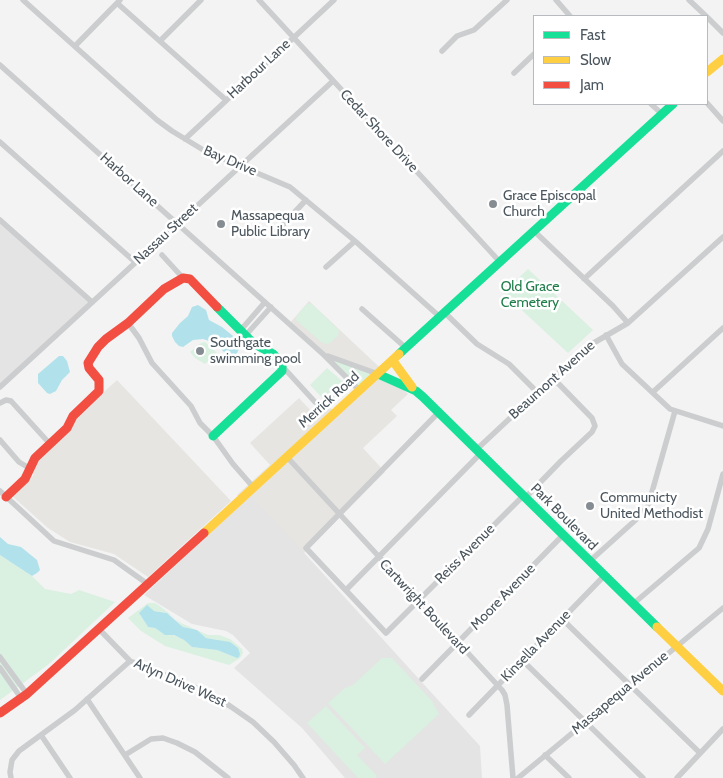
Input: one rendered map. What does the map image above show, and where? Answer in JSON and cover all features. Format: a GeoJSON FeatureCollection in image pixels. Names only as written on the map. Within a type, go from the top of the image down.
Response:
{"type":"FeatureCollection","features":[{"type":"Feature","properties":{"kind":"main road"},"geometry":{"type":"LineString","coordinates":[[708,71],[723,59]]}},
{"type":"Feature","properties":{"kind":"main road","name":"Merrick Road"},"geometry":{"type":"LineString","coordinates":[[0,713],[24,696],[148,585],[671,105]]}},
{"type":"Feature","properties":{"kind":"main road"},"geometry":{"type":"LineString","coordinates":[[3,494],[25,479],[35,458],[66,428],[76,412],[99,391],[100,384],[89,368],[89,360],[106,339],[128,323],[156,295],[183,278],[190,279],[243,334],[273,354],[282,363],[283,367],[280,373],[213,436]]}},
{"type":"Feature","properties":{"kind":"main road"},"geometry":{"type":"LineString","coordinates":[[392,361],[416,391]]}},
{"type":"Feature","properties":{"kind":"main road","name":"Park Boulevard"},"geometry":{"type":"LineString","coordinates":[[378,374],[416,391],[723,692]]}},
{"type":"Feature","properties":{"kind":"street","name":"Bay Drive"},"geometry":{"type":"LineString","coordinates":[[22,0],[30,2],[75,46],[157,120],[205,152],[241,165],[290,187],[477,344],[509,364],[537,392]]}},
{"type":"Feature","properties":{"kind":"street"},"geometry":{"type":"LineString","coordinates":[[160,42],[201,0]]}},
{"type":"Feature","properties":{"kind":"street","name":"Cedar Shore Drive"},"geometry":{"type":"LineString","coordinates":[[259,0],[500,262]]}},
{"type":"Feature","properties":{"kind":"street","name":"Harbour Lane"},"geometry":{"type":"LineString","coordinates":[[185,139],[334,0]]}},
{"type":"Feature","properties":{"kind":"street"},"geometry":{"type":"LineString","coordinates":[[442,52],[457,36],[474,30],[507,0]]}},
{"type":"Feature","properties":{"kind":"street"},"geometry":{"type":"LineString","coordinates":[[556,0],[569,15]]}},
{"type":"Feature","properties":{"kind":"street"},"geometry":{"type":"LineString","coordinates":[[689,0],[704,15]]}},
{"type":"Feature","properties":{"kind":"street"},"geometry":{"type":"LineString","coordinates":[[75,46],[118,2],[226,100]]}},
{"type":"Feature","properties":{"kind":"street"},"geometry":{"type":"LineString","coordinates":[[708,19],[723,33]]}},
{"type":"Feature","properties":{"kind":"street"},"geometry":{"type":"LineString","coordinates":[[514,73],[533,55]]}},
{"type":"Feature","properties":{"kind":"street","name":"Harbor Lane"},"geometry":{"type":"LineString","coordinates":[[0,65],[178,223],[360,390]]}},
{"type":"Feature","properties":{"kind":"street","name":"Nassau Street"},"geometry":{"type":"LineString","coordinates":[[0,386],[333,81]]}},
{"type":"Feature","properties":{"kind":"street"},"geometry":{"type":"LineString","coordinates":[[708,104],[723,121]]}},
{"type":"Feature","properties":{"kind":"street"},"geometry":{"type":"LineString","coordinates":[[652,105],[662,114]]}},
{"type":"Feature","properties":{"kind":"street"},"geometry":{"type":"LineString","coordinates":[[0,142],[135,262]]}},
{"type":"Feature","properties":{"kind":"street"},"geometry":{"type":"LineString","coordinates":[[584,279],[723,151]]}},
{"type":"Feature","properties":{"kind":"street"},"geometry":{"type":"LineString","coordinates":[[276,231],[306,200]]}},
{"type":"Feature","properties":{"kind":"street"},"geometry":{"type":"LineString","coordinates":[[0,220],[92,302]]}},
{"type":"Feature","properties":{"kind":"street"},"geometry":{"type":"LineString","coordinates":[[534,231],[628,323]]}},
{"type":"Feature","properties":{"kind":"street","name":"Beaumont Avenue"},"geometry":{"type":"LineString","coordinates":[[346,590],[537,392],[585,348],[628,323],[723,237]]}},
{"type":"Feature","properties":{"kind":"street"},"geometry":{"type":"LineString","coordinates":[[326,267],[355,241]]}},
{"type":"Feature","properties":{"kind":"street"},"geometry":{"type":"LineString","coordinates":[[162,255],[183,278]]}},
{"type":"Feature","properties":{"kind":"street"},"geometry":{"type":"LineString","coordinates":[[243,334],[265,302]]}},
{"type":"Feature","properties":{"kind":"street"},"geometry":{"type":"LineString","coordinates":[[243,334],[271,308]]}},
{"type":"Feature","properties":{"kind":"street"},"geometry":{"type":"LineString","coordinates":[[362,309],[406,348]]}},
{"type":"Feature","properties":{"kind":"street"},"geometry":{"type":"LineString","coordinates":[[128,323],[139,338],[152,363],[191,406],[200,423],[213,436],[233,464],[254,488]]}},
{"type":"Feature","properties":{"kind":"street"},"geometry":{"type":"LineString","coordinates":[[653,392],[723,328]]}},
{"type":"Feature","properties":{"kind":"street"},"geometry":{"type":"LineString","coordinates":[[606,335],[622,364],[666,405],[675,412],[723,426]]}},
{"type":"Feature","properties":{"kind":"street","name":"Harbor Lane"},"geometry":{"type":"LineString","coordinates":[[324,355],[378,374]]}},
{"type":"Feature","properties":{"kind":"street"},"geometry":{"type":"LineString","coordinates":[[283,367],[315,402]]}},
{"type":"Feature","properties":{"kind":"street","name":"Reiss Avenue"},"geometry":{"type":"LineString","coordinates":[[346,590],[386,633],[592,432],[595,426],[592,418],[553,378]]}},
{"type":"Feature","properties":{"kind":"street"},"geometry":{"type":"LineString","coordinates":[[0,403],[6,400],[11,401],[50,444]]}},
{"type":"Feature","properties":{"kind":"street"},"geometry":{"type":"LineString","coordinates":[[590,561],[640,516],[648,506],[675,412]]}},
{"type":"Feature","properties":{"kind":"street"},"geometry":{"type":"LineString","coordinates":[[346,590],[306,548],[438,413]]}},
{"type":"Feature","properties":{"kind":"street"},"geometry":{"type":"LineString","coordinates":[[0,440],[18,462],[29,468]]}},
{"type":"Feature","properties":{"kind":"street","name":"Cartwright Boulevard"},"geometry":{"type":"LineString","coordinates":[[288,457],[498,686],[505,696],[507,705],[513,778]]}},
{"type":"Feature","properties":{"kind":"street"},"geometry":{"type":"LineString","coordinates":[[633,604],[699,548],[708,529],[723,474]]}},
{"type":"Feature","properties":{"kind":"street"},"geometry":{"type":"LineString","coordinates":[[3,494],[54,541],[114,560],[148,585]]}},
{"type":"Feature","properties":{"kind":"street","name":"Moore Avenue"},"geometry":{"type":"LineString","coordinates":[[422,679],[563,535]]}},
{"type":"Feature","properties":{"kind":"street","name":"Kinsella Avenue"},"geometry":{"type":"LineString","coordinates":[[469,715],[604,576]]}},
{"type":"Feature","properties":{"kind":"street","name":"Massapequa Avenue"},"geometry":{"type":"LineString","coordinates":[[518,778],[723,608]]}},
{"type":"Feature","properties":{"kind":"street"},"geometry":{"type":"LineString","coordinates":[[562,618],[700,753]]}},
{"type":"Feature","properties":{"kind":"street","name":"Arlyn Drive West"},"geometry":{"type":"LineString","coordinates":[[99,629],[130,662],[202,690],[253,722],[274,742],[303,778]]}},
{"type":"Feature","properties":{"kind":"street"},"geometry":{"type":"LineString","coordinates":[[0,656],[24,696]]}},
{"type":"Feature","properties":{"kind":"street"},"geometry":{"type":"LineString","coordinates":[[522,660],[643,778]]}},
{"type":"Feature","properties":{"kind":"street"},"geometry":{"type":"LineString","coordinates":[[11,778],[11,765],[16,755],[75,710],[130,662]]}},
{"type":"Feature","properties":{"kind":"street"},"geometry":{"type":"LineString","coordinates":[[0,668],[24,696]]}},
{"type":"Feature","properties":{"kind":"street"},"geometry":{"type":"LineString","coordinates":[[87,699],[140,778]]}},
{"type":"Feature","properties":{"kind":"street"},"geometry":{"type":"LineString","coordinates":[[677,778],[723,729]]}},
{"type":"Feature","properties":{"kind":"street"},"geometry":{"type":"LineString","coordinates":[[41,735],[70,778]]}},
{"type":"Feature","properties":{"kind":"street"},"geometry":{"type":"LineString","coordinates":[[125,755],[151,740],[163,738],[194,752],[228,778]]}},
{"type":"Feature","properties":{"kind":"street"},"geometry":{"type":"LineString","coordinates":[[545,755],[569,778]]}},
{"type":"Feature","properties":{"kind":"shaded area"},"geometry":{"type":"Polygon","coordinates":[[[0,222],[91,302],[0,384],[0,222]]]}},
{"type":"Feature","properties":{"kind":"shaded area"},"geometry":{"type":"Polygon","coordinates":[[[309,301],[408,394],[391,410],[397,416],[363,448],[385,472],[297,560],[246,507],[237,495],[270,465],[250,443],[299,398],[311,411],[323,400],[335,413],[359,391],[289,324],[309,301]]]}},
{"type":"Feature","properties":{"kind":"shaded area"},"geometry":{"type":"Polygon","coordinates":[[[117,380],[231,501],[148,577],[114,554],[70,542],[48,528],[12,496],[33,476],[36,461],[77,417],[117,380]]]}},
{"type":"Feature","properties":{"kind":"shaded area"},"geometry":{"type":"Polygon","coordinates":[[[250,496],[277,523],[480,746],[482,778],[345,778],[302,728],[234,668],[250,653],[233,635],[226,631],[192,624],[144,595],[250,496]]]}},
{"type":"Feature","properties":{"kind":"green space","name":"Old Grace Cemetery"},"geometry":{"type":"Polygon","coordinates":[[[528,269],[593,330],[568,353],[499,289],[512,284],[528,269]]]}},
{"type":"Feature","properties":{"kind":"green space"},"geometry":{"type":"Polygon","coordinates":[[[311,303],[339,330],[338,336],[330,343],[321,342],[296,320],[297,315],[306,305],[311,303]]]}},
{"type":"Feature","properties":{"kind":"green space"},"geometry":{"type":"Polygon","coordinates":[[[205,342],[217,353],[205,364],[195,358],[190,352],[205,342]]]}},
{"type":"Feature","properties":{"kind":"green space"},"geometry":{"type":"Polygon","coordinates":[[[326,356],[377,374],[360,390],[326,356]]]}},
{"type":"Feature","properties":{"kind":"green space"},"geometry":{"type":"Polygon","coordinates":[[[327,368],[347,387],[329,405],[310,385],[327,368]]]}},
{"type":"Feature","properties":{"kind":"green space"},"geometry":{"type":"Polygon","coordinates":[[[0,555],[32,576],[45,589],[71,594],[79,590],[115,602],[49,664],[0,700],[0,555]]]}},
{"type":"Feature","properties":{"kind":"green space"},"geometry":{"type":"Polygon","coordinates":[[[148,603],[155,603],[171,615],[154,611],[140,615],[148,627],[184,640],[192,647],[217,650],[237,658],[219,640],[206,638],[197,630],[208,635],[219,635],[230,639],[242,649],[243,653],[240,658],[229,665],[165,646],[141,631],[128,618],[148,603]]]}},
{"type":"Feature","properties":{"kind":"green space"},"geometry":{"type":"Polygon","coordinates":[[[175,618],[181,623],[197,630],[183,627],[175,618]]]}},
{"type":"Feature","properties":{"kind":"green space"},"geometry":{"type":"Polygon","coordinates":[[[382,658],[392,658],[432,701],[439,714],[385,764],[328,703],[345,688],[353,685],[382,658]]]}},
{"type":"Feature","properties":{"kind":"green space"},"geometry":{"type":"Polygon","coordinates":[[[326,706],[365,748],[357,755],[377,776],[375,778],[358,778],[307,723],[326,706]]]}},
{"type":"Feature","properties":{"kind":"water"},"geometry":{"type":"Polygon","coordinates":[[[198,305],[206,310],[209,320],[222,327],[238,340],[239,349],[236,355],[228,356],[215,343],[203,339],[193,340],[183,347],[175,342],[172,333],[188,316],[192,307],[198,305]]]}},
{"type":"Feature","properties":{"kind":"water"},"geometry":{"type":"Polygon","coordinates":[[[59,356],[63,356],[67,361],[70,372],[62,380],[56,391],[50,394],[38,383],[38,374],[59,356]]]}},
{"type":"Feature","properties":{"kind":"water"},"geometry":{"type":"Polygon","coordinates":[[[0,537],[8,544],[21,547],[37,560],[40,570],[32,576],[0,555],[0,537]]]}},
{"type":"Feature","properties":{"kind":"water"},"geometry":{"type":"Polygon","coordinates":[[[147,605],[154,611],[167,613],[183,627],[197,630],[206,638],[230,642],[238,648],[239,657],[237,658],[217,650],[192,647],[174,635],[165,635],[155,628],[148,627],[139,613],[147,605]]]}},
{"type":"Feature","properties":{"kind":"traffic: fast"},"geometry":{"type":"LineString","coordinates":[[399,354],[672,105]]}},
{"type":"Feature","properties":{"kind":"traffic: fast"},"geometry":{"type":"LineString","coordinates":[[213,436],[282,371],[282,363],[273,354],[253,343],[217,307]]}},
{"type":"Feature","properties":{"kind":"traffic: fast"},"geometry":{"type":"LineString","coordinates":[[378,374],[416,391],[423,397],[657,627]]}},
{"type":"Feature","properties":{"kind":"traffic: slow"},"geometry":{"type":"LineString","coordinates":[[708,71],[723,59]]}},
{"type":"Feature","properties":{"kind":"traffic: slow"},"geometry":{"type":"LineString","coordinates":[[204,533],[399,354]]}},
{"type":"Feature","properties":{"kind":"traffic: slow"},"geometry":{"type":"LineString","coordinates":[[393,361],[412,387]]}},
{"type":"Feature","properties":{"kind":"traffic: slow"},"geometry":{"type":"LineString","coordinates":[[657,627],[723,691]]}},
{"type":"Feature","properties":{"kind":"traffic: jam"},"geometry":{"type":"LineString","coordinates":[[6,497],[25,479],[35,458],[67,428],[73,416],[99,391],[99,380],[89,368],[88,363],[98,347],[106,339],[128,323],[164,289],[183,278],[190,279],[217,307]]}},
{"type":"Feature","properties":{"kind":"traffic: jam"},"geometry":{"type":"LineString","coordinates":[[0,713],[27,694],[204,533]]}},
{"type":"Feature","properties":{"kind":"place","name":"Grace Episcopal Church"},"geometry":{"type":"Point","coordinates":[493,204]}},
{"type":"Feature","properties":{"kind":"place","name":"Massapequa Public Library"},"geometry":{"type":"Point","coordinates":[221,224]}},
{"type":"Feature","properties":{"kind":"place","name":"Southgate swimming pool"},"geometry":{"type":"Point","coordinates":[200,351]}},
{"type":"Feature","properties":{"kind":"place","name":"Communicty United Methodist"},"geometry":{"type":"Point","coordinates":[590,506]}}]}
